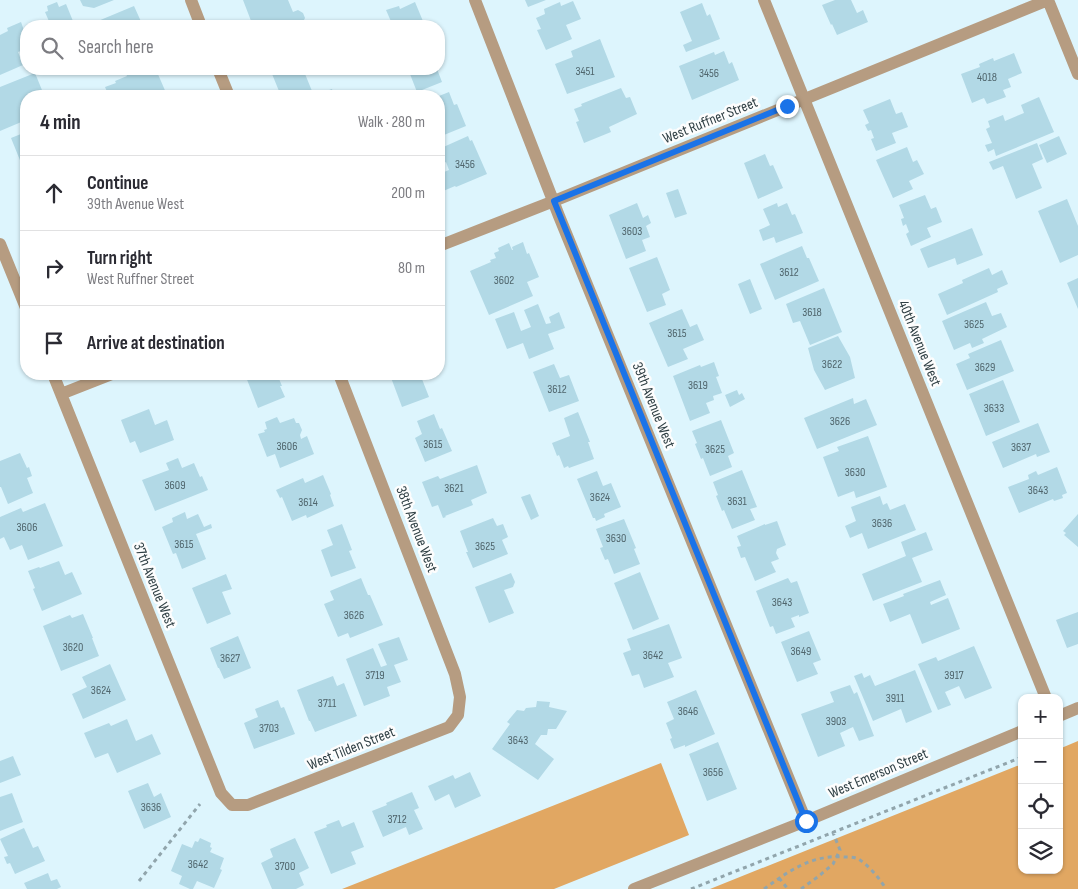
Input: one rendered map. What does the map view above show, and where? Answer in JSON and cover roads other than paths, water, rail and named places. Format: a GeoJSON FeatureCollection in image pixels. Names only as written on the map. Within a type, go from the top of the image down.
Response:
{"type":"FeatureCollection","features":[{"type":"Feature","properties":{"kind":"street"},"geometry":{"type":"LineString","coordinates":[[191,0],[199,20]]}},
{"type":"Feature","properties":{"kind":"street","name":"39th Avenue West"},"geometry":{"type":"LineString","coordinates":[[475,0],[554,201],[806,821]]}},
{"type":"Feature","properties":{"kind":"street","name":"40th Avenue West"},"geometry":{"type":"LineString","coordinates":[[764,0],[1044,694]]}},
{"type":"Feature","properties":{"kind":"street"},"geometry":{"type":"LineString","coordinates":[[1048,0],[1078,74]]}},
{"type":"Feature","properties":{"kind":"street","name":"West Ruffner Street"},"geometry":{"type":"LineString","coordinates":[[445,244],[1048,0]]}},
{"type":"Feature","properties":{"kind":"street"},"geometry":{"type":"LineString","coordinates":[[220,75],[227,90]]}},
{"type":"Feature","properties":{"kind":"street"},"geometry":{"type":"LineString","coordinates":[[0,244],[20,293]]}},
{"type":"Feature","properties":{"kind":"street","name":"37th Avenue West"},"geometry":{"type":"LineString","coordinates":[[55,380],[220,793],[232,805]]}},
{"type":"Feature","properties":{"kind":"street"},"geometry":{"type":"LineString","coordinates":[[61,394],[97,380]]}},
{"type":"Feature","properties":{"kind":"street","name":"38th Avenue West"},"geometry":{"type":"LineString","coordinates":[[341,380],[455,674],[460,697]]}},
{"type":"Feature","properties":{"kind":"street","name":"West Tilden Street"},"geometry":{"type":"LineString","coordinates":[[232,805],[248,805],[267,799],[449,727],[458,715],[460,697]]}},
{"type":"Feature","properties":{"kind":"street"},"geometry":{"type":"LineString","coordinates":[[1063,714],[1078,708]]}},
{"type":"Feature","properties":{"kind":"street","name":"West Emerson Street"},"geometry":{"type":"LineString","coordinates":[[634,889],[806,821],[1018,733]]}}]}
